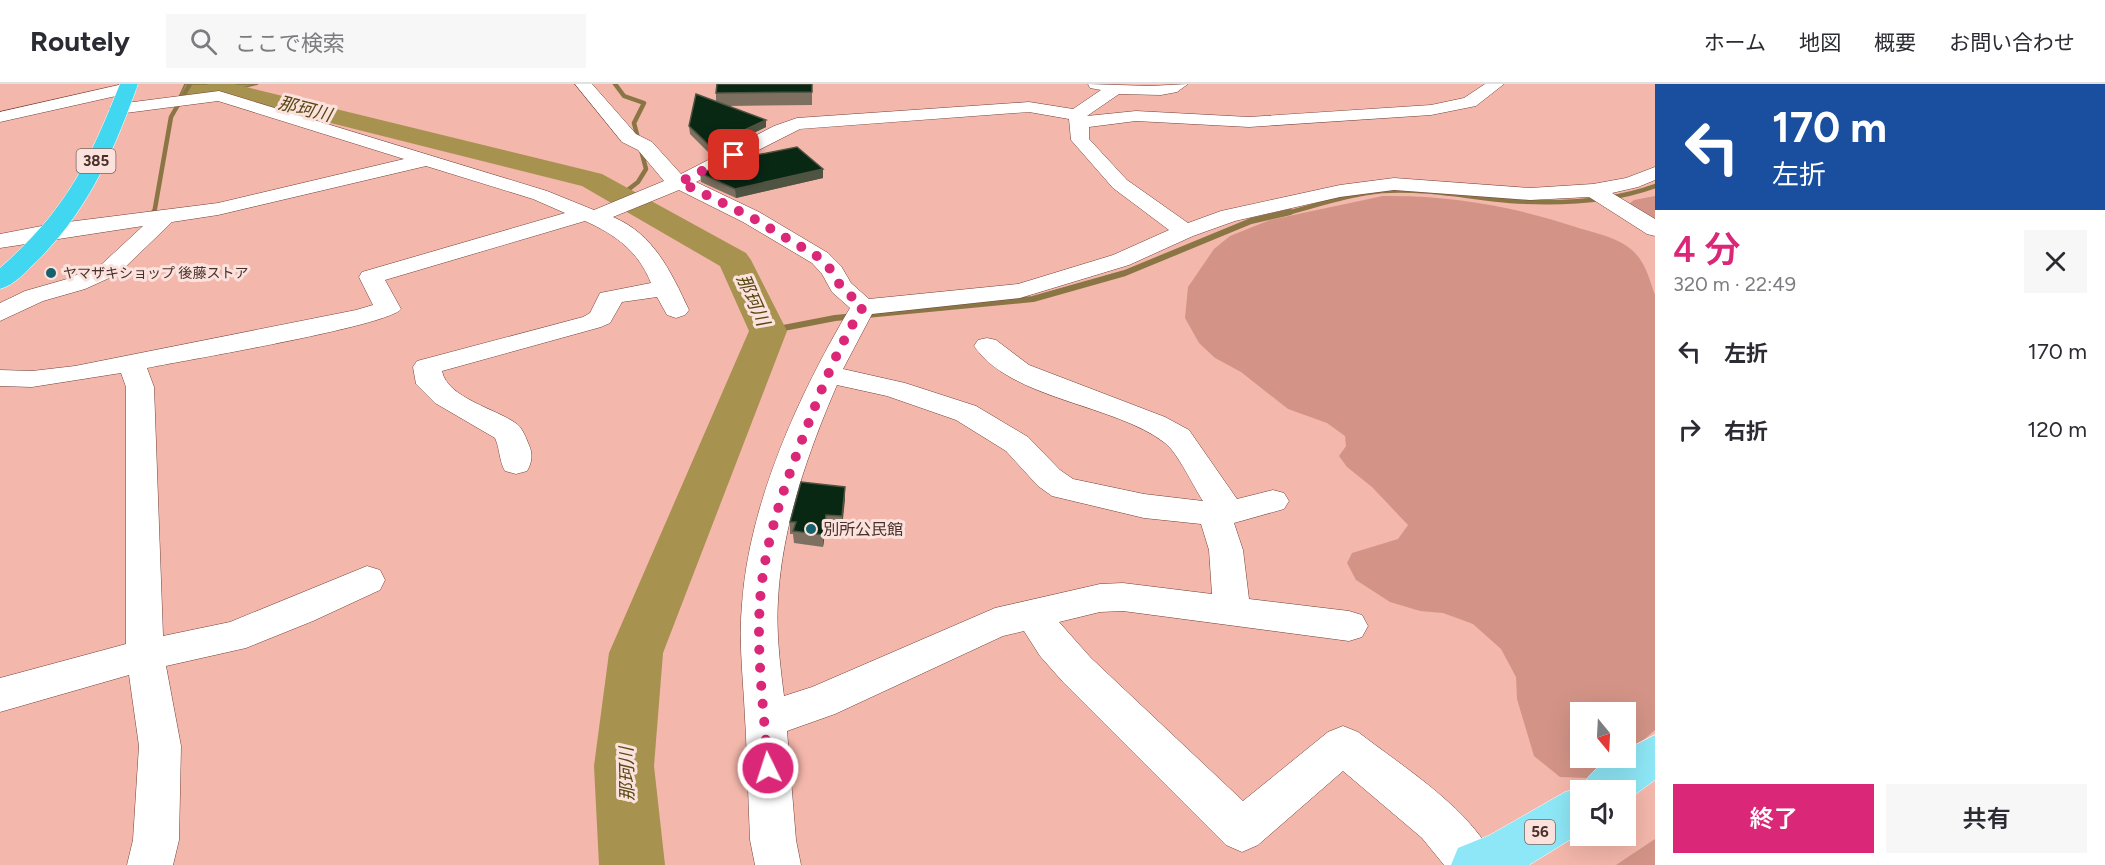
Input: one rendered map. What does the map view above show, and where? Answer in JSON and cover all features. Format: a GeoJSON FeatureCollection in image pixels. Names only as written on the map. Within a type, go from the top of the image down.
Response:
{"type":"FeatureCollection","features":[{"type":"Feature","properties":{"kind":"highway","name":"385"},"geometry":{"type":"LineString","coordinates":[[0,281],[52,231],[73,204],[93,170],[128,86]]}},
{"type":"Feature","properties":{"kind":"main road"},"geometry":{"type":"LineString","coordinates":[[1618,780],[1655,754]]}},
{"type":"Feature","properties":{"kind":"main road","name":"56"},"geometry":{"type":"LineString","coordinates":[[1482,862],[1570,813]]}},
{"type":"Feature","properties":{"kind":"street"},"geometry":{"type":"LineString","coordinates":[[583,84],[629,138],[645,146],[676,184],[751,217],[820,258],[832,271],[841,287],[863,307],[1020,291],[1121,260],[1185,231],[1229,216],[1371,186],[1432,186],[1530,194],[1593,190],[1631,183],[1655,173]]}},
{"type":"Feature","properties":{"kind":"street"},"geometry":{"type":"LineString","coordinates":[[1095,84],[1115,89],[1160,90],[1180,84]]}},
{"type":"Feature","properties":{"kind":"street"},"geometry":{"type":"LineString","coordinates":[[0,378],[32,379],[75,374],[131,361],[314,327],[388,309],[371,277],[593,215],[676,184],[797,124],[1029,107],[1051,108],[1078,118],[1100,122],[1136,117],[1249,122],[1449,108],[1470,102],[1497,84]]}},
{"type":"Feature","properties":{"kind":"street"},"geometry":{"type":"LineString","coordinates":[[0,117],[128,86]]}},
{"type":"Feature","properties":{"kind":"street"},"geometry":{"type":"LineString","coordinates":[[1078,118],[1115,89]]}},
{"type":"Feature","properties":{"kind":"street"},"geometry":{"type":"LineString","coordinates":[[118,109],[219,96],[529,191],[593,215],[639,244],[655,264],[671,299],[616,295],[609,298],[601,318],[592,322],[427,367],[430,384],[445,397],[508,432],[514,448],[516,464]]}},
{"type":"Feature","properties":{"kind":"street"},"geometry":{"type":"LineString","coordinates":[[1078,118],[1080,140],[1099,163],[1120,184],[1185,231]]}},
{"type":"Feature","properties":{"kind":"street"},"geometry":{"type":"LineString","coordinates":[[0,241],[52,231],[164,218],[218,209],[428,160]]}},
{"type":"Feature","properties":{"kind":"street"},"geometry":{"type":"LineString","coordinates":[[1593,190],[1655,229]]}},
{"type":"Feature","properties":{"kind":"street"},"geometry":{"type":"LineString","coordinates":[[0,313],[34,297],[76,284],[110,269],[164,218]]}},
{"type":"Feature","properties":{"kind":"street"},"geometry":{"type":"LineString","coordinates":[[778,865],[760,647],[761,602],[768,545],[786,482],[827,374],[863,307]]}},
{"type":"Feature","properties":{"kind":"street"},"geometry":{"type":"LineString","coordinates":[[987,346],[1019,371],[1155,424],[1178,437],[1218,498],[1223,513],[1232,612]]}},
{"type":"Feature","properties":{"kind":"street"},"geometry":{"type":"LineString","coordinates":[[131,361],[140,387],[145,655],[160,746],[156,840],[150,865]]}},
{"type":"Feature","properties":{"kind":"street"},"geometry":{"type":"LineString","coordinates":[[827,374],[895,389],[966,413],[1017,444],[1049,478],[1063,488],[1144,506],[1223,513],[1273,501]]}},
{"type":"Feature","properties":{"kind":"street"},"geometry":{"type":"LineString","coordinates":[[0,695],[145,655],[233,637],[300,611],[367,580]]}},
{"type":"Feature","properties":{"kind":"street"},"geometry":{"type":"LineString","coordinates":[[765,720],[822,702],[995,623],[1100,598],[1123,597],[1349,627]]}},
{"type":"Feature","properties":{"kind":"street"},"geometry":{"type":"LineString","coordinates":[[1034,615],[1053,645],[1242,830],[1343,745],[1482,862]]}},
{"type":"Feature","properties":{"kind":"shaded area"},"geometry":{"type":"Polygon","coordinates":[[[185,84],[258,84],[179,97],[185,84]]]}},
{"type":"Feature","properties":{"kind":"shaded area"},"geometry":{"type":"Polygon","coordinates":[[[1383,196],[1459,200],[1533,214],[1602,235],[1622,243],[1641,261],[1655,295],[1655,730],[1636,746],[1636,702],[1570,702],[1570,768],[1604,768],[1587,778],[1560,777],[1534,756],[1517,699],[1516,677],[1501,649],[1473,624],[1443,613],[1420,611],[1390,602],[1356,580],[1347,563],[1352,553],[1398,539],[1408,525],[1372,487],[1347,467],[1339,456],[1346,446],[1345,436],[1327,423],[1288,409],[1241,372],[1215,358],[1199,343],[1185,318],[1188,287],[1214,249],[1230,236],[1270,220],[1383,196]]]}},
{"type":"Feature","properties":{"kind":"shaded area"},"geometry":{"type":"Polygon","coordinates":[[[1655,196],[1655,232],[1629,204],[1634,200],[1655,196]]]}},
{"type":"Feature","properties":{"kind":"shaded area"},"geometry":{"type":"Polygon","coordinates":[[[1655,839],[1655,865],[1616,865],[1655,839]]]}},
{"type":"Feature","properties":{"kind":"building"},"geometry":{"type":"Polygon","coordinates":[[[717,84],[812,84],[812,92],[716,93],[717,84]]]}},
{"type":"Feature","properties":{"kind":"building"},"geometry":{"type":"Polygon","coordinates":[[[696,94],[766,120],[710,146],[689,126],[696,94]]]}},
{"type":"Feature","properties":{"kind":"building"},"geometry":{"type":"Polygon","coordinates":[[[797,147],[823,169],[735,189],[700,173],[729,164],[726,161],[797,147]]]}},
{"type":"Feature","properties":{"kind":"building"},"geometry":{"type":"Polygon","coordinates":[[[801,482],[845,487],[842,516],[826,515],[823,535],[793,531],[796,522],[790,522],[801,482]]]}},
{"type":"Feature","properties":{"kind":"waterway"},"geometry":{"type":"LineString","coordinates":[[154,214],[171,117],[190,84]]}},
{"type":"Feature","properties":{"kind":"waterway","name":"那珂川"},"geometry":{"type":"LineString","coordinates":[[219,84],[220,88],[592,180],[734,260],[768,331],[636,653],[624,766],[632,865]]}},
{"type":"Feature","properties":{"kind":"waterway"},"geometry":{"type":"LineString","coordinates":[[615,84],[624,96],[644,103],[634,123],[646,169],[638,182],[620,196]]}},
{"type":"Feature","properties":{"kind":"waterway"},"geometry":{"type":"LineString","coordinates":[[1283,214],[1345,197],[1382,191],[1430,192],[1510,201],[1546,202],[1602,199],[1655,186]]}},
{"type":"Feature","properties":{"kind":"waterway"},"geometry":{"type":"LineString","coordinates":[[153,219],[154,212]]}},
{"type":"Feature","properties":{"kind":"waterway"},"geometry":{"type":"LineString","coordinates":[[768,331],[835,318],[1033,299],[1125,273],[1251,221],[1290,212]]}},
{"type":"Feature","properties":{"kind":"place","name":"ヤマザキショップ 後藤ストア"},"geometry":{"type":"Point","coordinates":[51,273]}},
{"type":"Feature","properties":{"kind":"place","name":"別所公民館"},"geometry":{"type":"Point","coordinates":[811,529]}},
{"type":"Feature","properties":{"kind":"route"},"geometry":{"type":"LineString","coordinates":[[734,155],[680,182],[751,217],[820,258],[832,271],[841,287],[863,307],[846,334],[827,374],[786,482],[768,545],[761,591],[760,647],[768,768]]}}]}
